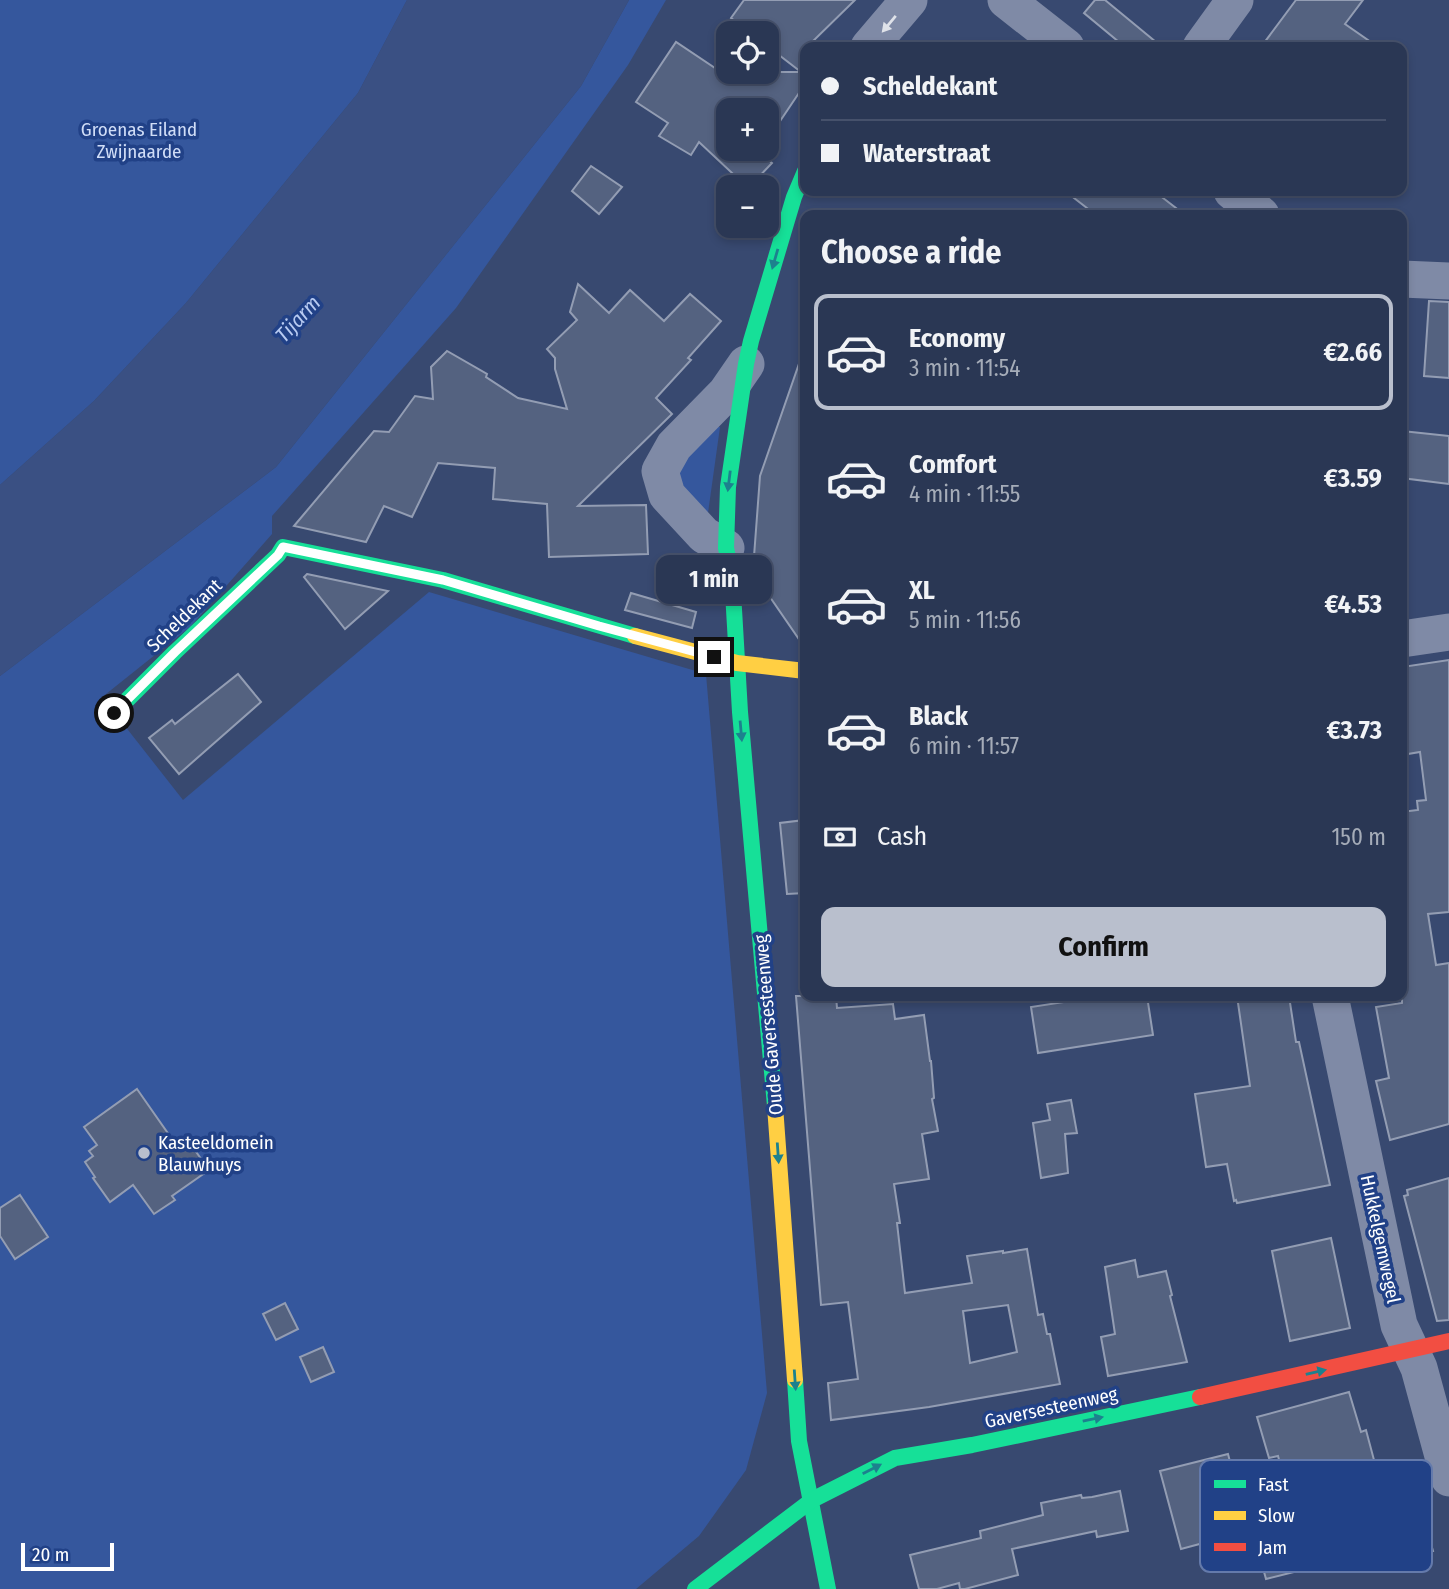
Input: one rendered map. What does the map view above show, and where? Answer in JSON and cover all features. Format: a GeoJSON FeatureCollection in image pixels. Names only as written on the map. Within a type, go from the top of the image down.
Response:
{"type":"FeatureCollection","features":[{"type":"Feature","properties":{"kind":"street"},"geometry":{"type":"LineString","coordinates":[[873,42],[909,0]]}},
{"type":"Feature","properties":{"kind":"street"},"geometry":{"type":"LineString","coordinates":[[1006,0],[1060,42]]}},
{"type":"Feature","properties":{"kind":"street"},"geometry":{"type":"LineString","coordinates":[[1205,42],[1235,0]]}},
{"type":"Feature","properties":{"kind":"street","name":"Oude Gaversesteenweg"},"geometry":{"type":"LineString","coordinates":[[800,182],[793,197],[746,364],[728,487],[726,548],[732,575],[741,724],[770,1044],[799,1441],[828,1589]]}},
{"type":"Feature","properties":{"kind":"street"},"geometry":{"type":"LineString","coordinates":[[1238,196],[1255,210]]}},
{"type":"Feature","properties":{"kind":"street"},"geometry":{"type":"LineString","coordinates":[[1407,278],[1449,281]]}},
{"type":"Feature","properties":{"kind":"street","name":"Oude Gaversesteenweg"},"geometry":{"type":"LineString","coordinates":[[726,548],[704,535],[667,495],[660,471],[674,446],[726,393],[746,364]]}},
{"type":"Feature","properties":{"kind":"street","name":"Scheldekant"},"geometry":{"type":"LineString","coordinates":[[114,713],[278,555],[283,547],[443,580],[737,663]]}},
{"type":"Feature","properties":{"kind":"street"},"geometry":{"type":"LineString","coordinates":[[1407,638],[1449,632]]}},
{"type":"Feature","properties":{"kind":"street"},"geometry":{"type":"LineString","coordinates":[[737,663],[800,670]]}},
{"type":"Feature","properties":{"kind":"street","name":"Hukkelgemwegel"},"geometry":{"type":"LineString","coordinates":[[1331,1001],[1399,1325],[1419,1368],[1449,1478]]}},
{"type":"Feature","properties":{"kind":"street","name":"Gaversesteenweg"},"geometry":{"type":"LineString","coordinates":[[695,1589],[811,1500],[895,1458],[972,1445],[1234,1390],[1449,1341]]}},
{"type":"Feature","properties":{"kind":"green space","name":"Groenas Eiland Zwijnaarde"},"geometry":{"type":"Polygon","coordinates":[[[0,0],[407,0],[358,93],[186,303],[94,401],[0,485],[0,0]]]}},
{"type":"Feature","properties":{"kind":"green space"},"geometry":{"type":"Polygon","coordinates":[[[629,0],[666,0],[628,65],[456,308],[272,516],[272,534],[190,627],[101,698],[183,800],[429,592],[706,674],[767,1393],[746,1470],[699,1536],[636,1589],[0,1589],[0,676],[276,467],[581,86],[629,0]]]}},
{"type":"Feature","properties":{"kind":"green space"},"geometry":{"type":"Polygon","coordinates":[[[713,427],[720,427],[708,513],[682,495],[678,467],[713,427]]]}},
{"type":"Feature","properties":{"kind":"water","name":"Tijarm"},"geometry":{"type":"Polygon","coordinates":[[[407,0],[629,0],[581,86],[276,467],[0,676],[0,485],[94,401],[186,303],[358,93],[407,0]]]}},
{"type":"Feature","properties":{"kind":"building"},"geometry":{"type":"Polygon","coordinates":[[[744,0],[855,0],[812,42],[800,42],[800,71],[779,55],[779,21],[735,21],[731,18],[744,0]]]}},
{"type":"Feature","properties":{"kind":"building"},"geometry":{"type":"Polygon","coordinates":[[[1095,0],[1105,0],[1156,42],[1119,42],[1084,13],[1095,0]]]}},
{"type":"Feature","properties":{"kind":"building"},"geometry":{"type":"Polygon","coordinates":[[[1296,0],[1363,0],[1345,24],[1371,42],[1265,42],[1296,0]]]}},
{"type":"Feature","properties":{"kind":"building"},"geometry":{"type":"Polygon","coordinates":[[[676,42],[716,69],[716,84],[779,84],[779,72],[800,72],[800,91],[779,123],[779,98],[716,98],[716,158],[699,142],[691,155],[659,136],[668,123],[636,102],[676,42]]]}},
{"type":"Feature","properties":{"kind":"building"},"geometry":{"type":"Polygon","coordinates":[[[719,161],[772,163],[760,175],[734,175],[719,161]]]}},
{"type":"Feature","properties":{"kind":"building"},"geometry":{"type":"Polygon","coordinates":[[[591,166],[622,187],[599,214],[572,191],[591,166]]]}},
{"type":"Feature","properties":{"kind":"building"},"geometry":{"type":"Polygon","coordinates":[[[1071,196],[1160,196],[1179,210],[1090,210],[1071,196]]]}},
{"type":"Feature","properties":{"kind":"building"},"geometry":{"type":"Polygon","coordinates":[[[578,284],[609,313],[630,290],[664,321],[690,294],[721,321],[688,358],[691,360],[656,398],[672,414],[578,506],[646,505],[648,554],[549,557],[547,504],[493,499],[495,468],[438,463],[412,517],[384,506],[366,542],[294,526],[374,431],[389,432],[415,396],[433,399],[431,367],[447,351],[487,374],[486,377],[518,398],[567,409],[555,369],[555,358],[547,349],[577,320],[570,312],[578,284]]]}},
{"type":"Feature","properties":{"kind":"building"},"geometry":{"type":"Polygon","coordinates":[[[1429,301],[1449,302],[1449,378],[1424,376],[1429,301]]]}},
{"type":"Feature","properties":{"kind":"building"},"geometry":{"type":"Polygon","coordinates":[[[800,361],[800,641],[753,570],[760,476],[800,361]]]}},
{"type":"Feature","properties":{"kind":"building"},"geometry":{"type":"Polygon","coordinates":[[[1407,432],[1449,436],[1449,484],[1407,479],[1407,432]]]}},
{"type":"Feature","properties":{"kind":"building"},"geometry":{"type":"Polygon","coordinates":[[[307,574],[388,591],[345,629],[304,577],[307,574]]]}},
{"type":"Feature","properties":{"kind":"building"},"geometry":{"type":"Polygon","coordinates":[[[631,593],[696,612],[692,628],[625,610],[631,593]]]}},
{"type":"Feature","properties":{"kind":"building"},"geometry":{"type":"Polygon","coordinates":[[[1449,660],[1449,912],[1428,914],[1436,965],[1449,963],[1449,1124],[1390,1140],[1376,1081],[1389,1078],[1376,1007],[1407,1001],[1407,811],[1418,810],[1417,801],[1426,800],[1420,752],[1407,754],[1407,666],[1449,660]]]}},
{"type":"Feature","properties":{"kind":"building"},"geometry":{"type":"Polygon","coordinates":[[[238,674],[261,702],[179,774],[149,738],[172,720],[175,724],[238,674]]]}},
{"type":"Feature","properties":{"kind":"building"},"geometry":{"type":"Polygon","coordinates":[[[800,821],[800,893],[787,894],[780,823],[800,821]]]}},
{"type":"Feature","properties":{"kind":"building"},"geometry":{"type":"Polygon","coordinates":[[[796,996],[800,996],[800,1001],[836,1001],[837,1008],[893,1004],[895,1019],[924,1015],[931,1061],[932,1099],[938,1131],[922,1134],[929,1179],[894,1184],[905,1293],[972,1283],[967,1256],[1027,1249],[1038,1315],[1043,1314],[1047,1334],[1050,1334],[1060,1384],[929,1407],[831,1420],[828,1383],[858,1379],[848,1302],[821,1305],[796,996]],[[1008,1305],[963,1311],[970,1363],[1017,1352],[1008,1305]]]}},
{"type":"Feature","properties":{"kind":"building"},"geometry":{"type":"Polygon","coordinates":[[[1070,1001],[1148,1001],[1153,1035],[1038,1053],[1031,1007],[1070,1001]]]}},
{"type":"Feature","properties":{"kind":"building"},"geometry":{"type":"Polygon","coordinates":[[[1238,1001],[1290,1001],[1296,1042],[1299,1042],[1330,1185],[1237,1203],[1234,1201],[1227,1164],[1206,1167],[1195,1094],[1250,1086],[1238,1001]]]}},
{"type":"Feature","properties":{"kind":"building","name":"Kasteeldomein Blauwhuys"},"geometry":{"type":"Polygon","coordinates":[[[137,1089],[179,1149],[189,1142],[209,1170],[172,1196],[175,1200],[154,1214],[133,1185],[110,1202],[85,1162],[93,1156],[89,1151],[97,1145],[84,1127],[137,1089]]]}},
{"type":"Feature","properties":{"kind":"building"},"geometry":{"type":"Polygon","coordinates":[[[1071,1100],[1077,1133],[1065,1134],[1068,1173],[1041,1178],[1033,1123],[1050,1120],[1047,1104],[1071,1100]]]}},
{"type":"Feature","properties":{"kind":"building"},"geometry":{"type":"Polygon","coordinates":[[[1449,1178],[1449,1320],[1437,1321],[1404,1196],[1408,1195],[1407,1190],[1449,1178]]]}},
{"type":"Feature","properties":{"kind":"building"},"geometry":{"type":"Polygon","coordinates":[[[20,1195],[48,1237],[15,1259],[0,1236],[0,1208],[20,1195]]]}},
{"type":"Feature","properties":{"kind":"building"},"geometry":{"type":"Polygon","coordinates":[[[1331,1238],[1350,1328],[1290,1341],[1272,1251],[1331,1238]]]}},
{"type":"Feature","properties":{"kind":"building"},"geometry":{"type":"Polygon","coordinates":[[[1135,1260],[1138,1277],[1166,1271],[1187,1362],[1108,1376],[1101,1337],[1115,1334],[1105,1267],[1135,1260]]]}},
{"type":"Feature","properties":{"kind":"building"},"geometry":{"type":"Polygon","coordinates":[[[285,1303],[298,1329],[276,1340],[263,1314],[285,1303]]]}},
{"type":"Feature","properties":{"kind":"building"},"geometry":{"type":"Polygon","coordinates":[[[323,1347],[334,1372],[311,1382],[300,1357],[323,1347]]]}},
{"type":"Feature","properties":{"kind":"building"},"geometry":{"type":"Polygon","coordinates":[[[1349,1392],[1361,1432],[1366,1430],[1374,1460],[1279,1460],[1278,1456],[1269,1458],[1257,1417],[1349,1392]]]}},
{"type":"Feature","properties":{"kind":"building"},"geometry":{"type":"Polygon","coordinates":[[[1228,1454],[1230,1460],[1204,1460],[1228,1454]]]}},
{"type":"Feature","properties":{"kind":"building"},"geometry":{"type":"Polygon","coordinates":[[[1200,1461],[1200,1544],[1181,1549],[1160,1471],[1200,1461]]]}},
{"type":"Feature","properties":{"kind":"building"},"geometry":{"type":"Polygon","coordinates":[[[1120,1491],[1128,1531],[1097,1537],[1096,1531],[1012,1549],[1018,1575],[965,1589],[960,1589],[959,1583],[937,1589],[919,1589],[910,1555],[981,1538],[980,1531],[1043,1515],[1041,1503],[1120,1491]]]}},
{"type":"Feature","properties":{"kind":"building"},"geometry":{"type":"Polygon","coordinates":[[[1264,1572],[1294,1572],[1266,1579],[1264,1572]]]}},
{"type":"Feature","properties":{"kind":"traffic: fast"},"geometry":{"type":"LineString","coordinates":[[775,1106],[740,712],[732,575],[726,548],[728,487],[746,364],[800,183]]}},
{"type":"Feature","properties":{"kind":"traffic: fast"},"geometry":{"type":"LineString","coordinates":[[114,713],[278,555],[283,547],[443,580],[635,636]]}},
{"type":"Feature","properties":{"kind":"traffic: fast"},"geometry":{"type":"LineString","coordinates":[[795,1380],[799,1441],[828,1589]]}},
{"type":"Feature","properties":{"kind":"traffic: fast"},"geometry":{"type":"LineString","coordinates":[[695,1589],[812,1500],[895,1458],[972,1445],[1200,1397]]}},
{"type":"Feature","properties":{"kind":"traffic: slow"},"geometry":{"type":"LineString","coordinates":[[635,636],[737,663],[800,670]]}},
{"type":"Feature","properties":{"kind":"traffic: slow"},"geometry":{"type":"LineString","coordinates":[[775,1106],[795,1380]]}},
{"type":"Feature","properties":{"kind":"traffic: jam"},"geometry":{"type":"LineString","coordinates":[[1200,1397],[1449,1341]]}},
{"type":"Feature","properties":{"kind":"place","name":"Kasteeldomein Blauwhuys"},"geometry":{"type":"Point","coordinates":[144,1153]}},
{"type":"Feature","properties":{"kind":"route"},"geometry":{"type":"LineString","coordinates":[[114,713],[278,555],[283,547],[443,580],[714,657]]}}]}
